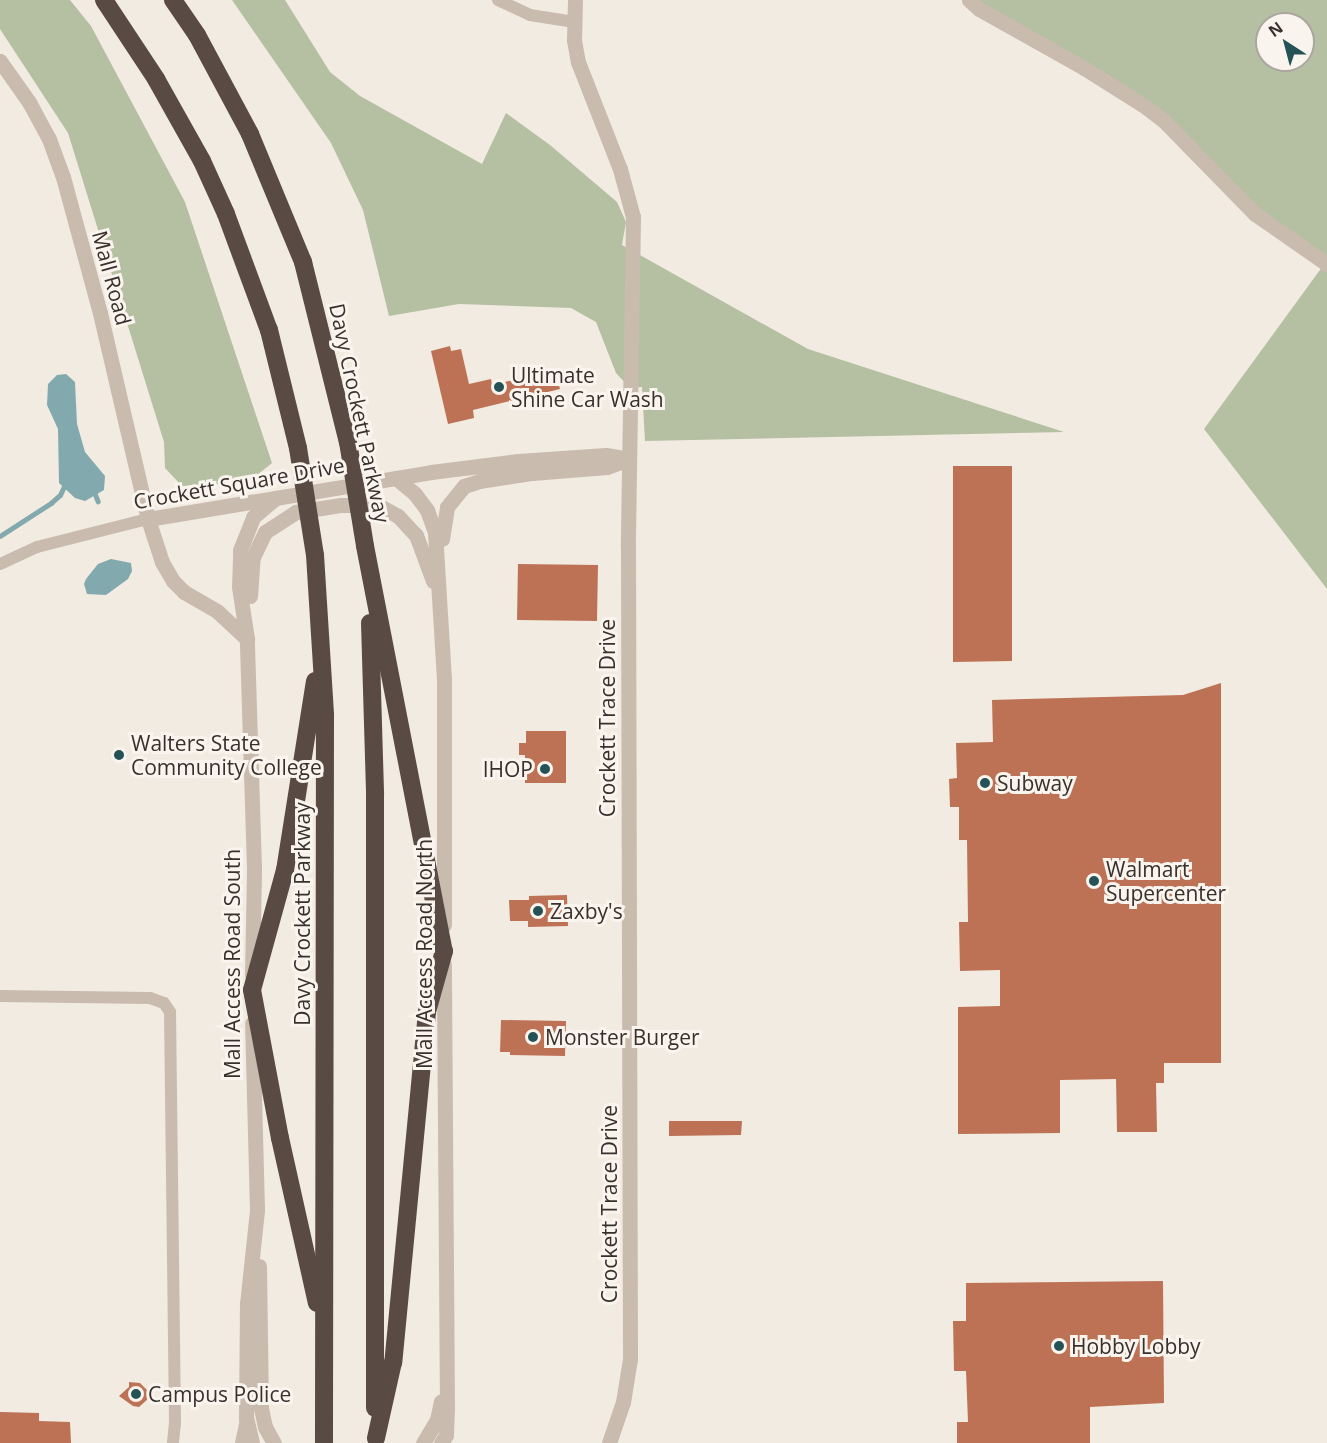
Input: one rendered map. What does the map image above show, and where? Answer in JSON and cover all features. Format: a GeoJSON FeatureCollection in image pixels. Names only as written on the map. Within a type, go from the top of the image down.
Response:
{"type":"FeatureCollection","features":[{"type":"Feature","properties":{"kind":"highway","name":"Davy Crockett Parkway"},"geometry":{"type":"LineString","coordinates":[[104,0],[156,79],[202,161],[226,214],[269,330],[298,448],[315,555],[322,638],[326,799],[324,1443]]}},
{"type":"Feature","properties":{"kind":"highway","name":"Davy Crockett Parkway"},"geometry":{"type":"LineString","coordinates":[[173,0],[197,35],[250,134],[303,262],[348,441],[365,546],[373,664],[375,795],[373,1233],[376,1440]]}},
{"type":"Feature","properties":{"kind":"highway"},"geometry":{"type":"LineString","coordinates":[[365,546],[444,951],[427,1012],[393,1362],[376,1440]]}},
{"type":"Feature","properties":{"kind":"highway"},"geometry":{"type":"LineString","coordinates":[[322,638],[285,870],[252,990],[280,1138],[324,1335]]}},
{"type":"Feature","properties":{"kind":"street"},"geometry":{"type":"LineString","coordinates":[[498,0],[530,15],[574,22]]}},
{"type":"Feature","properties":{"kind":"street","name":"Crockett Trace Drive"},"geometry":{"type":"LineString","coordinates":[[575,0],[574,22],[578,62],[632,205],[629,459],[630,1359],[623,1402],[609,1443]]}},
{"type":"Feature","properties":{"kind":"street"},"geometry":{"type":"LineString","coordinates":[[969,0],[979,9],[1084,68],[1146,107],[1164,121],[1255,214],[1327,264]]}},
{"type":"Feature","properties":{"kind":"street","name":"Mall Road"},"geometry":{"type":"LineString","coordinates":[[0,61],[29,102],[49,139],[63,177],[100,313],[148,519],[162,562],[173,581],[184,592],[218,612],[247,639]]}},
{"type":"Feature","properties":{"kind":"street","name":"Crockett Square Drive"},"geometry":{"type":"LineString","coordinates":[[0,564],[37,547],[148,519],[396,478],[576,456],[606,455],[629,459]]}},
{"type":"Feature","properties":{"kind":"street"},"geometry":{"type":"LineString","coordinates":[[441,604],[444,516],[447,507],[464,486],[479,481],[521,475],[607,467],[629,459]]}},
{"type":"Feature","properties":{"kind":"street","name":"Mall Access Road North"},"geometry":{"type":"LineString","coordinates":[[396,478],[415,494],[433,522],[441,604],[445,762],[445,1440]]}},
{"type":"Feature","properties":{"kind":"street","name":"Mall Access Road South"},"geometry":{"type":"LineString","coordinates":[[252,1443],[246,1418],[247,1304],[256,1210],[252,990],[254,868],[247,639],[239,587],[240,550],[253,517],[276,498]]}},
{"type":"Feature","properties":{"kind":"street"},"geometry":{"type":"LineString","coordinates":[[247,639],[250,610],[249,581],[253,557],[265,532],[296,512],[364,503],[388,509],[416,535],[441,604]]}},
{"type":"Feature","properties":{"kind":"street"},"geometry":{"type":"LineString","coordinates":[[0,996],[150,998],[164,1003],[170,1011],[175,1423],[173,1443]]}},
{"type":"Feature","properties":{"kind":"street"},"geometry":{"type":"LineString","coordinates":[[256,1210],[261,1408],[265,1427],[274,1443]]}},
{"type":"Feature","properties":{"kind":"street"},"geometry":{"type":"LineString","coordinates":[[423,1443],[436,1420],[445,1384]]}},
{"type":"Feature","properties":{"kind":"street"},"geometry":{"type":"LineString","coordinates":[[241,1443],[246,1418]]}},
{"type":"Feature","properties":{"kind":"street"},"geometry":{"type":"LineString","coordinates":[[175,1423],[179,1443]]}},
{"type":"Feature","properties":{"kind":"green space"},"geometry":{"type":"Polygon","coordinates":[[[0,0],[70,0],[91,26],[185,202],[272,463],[256,476],[224,484],[182,486],[165,468],[164,442],[68,133],[0,29],[0,0]]]}},
{"type":"Feature","properties":{"kind":"green space"},"geometry":{"type":"Polygon","coordinates":[[[232,0],[285,0],[330,72],[360,96],[482,164],[506,113],[550,145],[617,202],[626,222],[622,245],[808,349],[1064,432],[645,441],[642,387],[630,388],[616,373],[596,322],[571,308],[459,304],[389,316],[363,210],[331,143],[232,0]]]}},
{"type":"Feature","properties":{"kind":"green space"},"geometry":{"type":"Polygon","coordinates":[[[969,0],[1327,0],[1327,589],[1204,429],[1325,263],[1287,238],[1164,121],[969,0]]]}},
{"type":"Feature","properties":{"kind":"water"},"geometry":{"type":"Polygon","coordinates":[[[66,374],[75,382],[77,424],[85,452],[105,476],[104,490],[85,501],[75,498],[59,483],[58,429],[47,405],[48,384],[57,375],[66,374]]]}},
{"type":"Feature","properties":{"kind":"water"},"geometry":{"type":"Polygon","coordinates":[[[111,559],[131,563],[132,571],[128,579],[106,595],[87,594],[84,584],[86,579],[98,564],[111,559]]]}},
{"type":"Feature","properties":{"kind":"building","name":"Ultimate Shine Car Wash"},"geometry":{"type":"Polygon","coordinates":[[[450,346],[451,351],[461,349],[469,384],[491,379],[492,385],[555,370],[560,389],[473,410],[474,418],[448,424],[431,351],[450,346]]]}},
{"type":"Feature","properties":{"kind":"building"},"geometry":{"type":"Polygon","coordinates":[[[953,466],[1012,466],[1012,661],[953,662],[953,466]]]}},
{"type":"Feature","properties":{"kind":"building"},"geometry":{"type":"Polygon","coordinates":[[[518,564],[598,565],[597,621],[517,620],[518,564]]]}},
{"type":"Feature","properties":{"kind":"building","name":"Walmart Supercenter"},"geometry":{"type":"Polygon","coordinates":[[[1221,683],[1221,1063],[1164,1063],[1164,1083],[1156,1083],[1157,1132],[1117,1132],[1116,1079],[1060,1080],[1060,1133],[958,1134],[958,1007],[1000,1006],[1000,970],[960,971],[959,922],[968,922],[967,840],[959,840],[959,807],[950,807],[949,779],[957,778],[956,743],[993,742],[992,700],[1183,695],[1221,683]]]}},
{"type":"Feature","properties":{"kind":"building","name":"IHOP"},"geometry":{"type":"Polygon","coordinates":[[[526,731],[566,731],[566,783],[525,783],[525,755],[519,755],[519,743],[526,743],[526,731]]]}},
{"type":"Feature","properties":{"kind":"building","name":"Zaxby's"},"geometry":{"type":"Polygon","coordinates":[[[567,895],[568,926],[528,927],[528,921],[510,921],[509,900],[529,900],[529,896],[567,895]]]}},
{"type":"Feature","properties":{"kind":"building","name":"Monster Burger"},"geometry":{"type":"Polygon","coordinates":[[[501,1020],[566,1021],[565,1056],[510,1055],[510,1052],[500,1052],[501,1020]]]}},
{"type":"Feature","properties":{"kind":"building"},"geometry":{"type":"Polygon","coordinates":[[[669,1121],[742,1121],[741,1135],[669,1136],[669,1121]]]}},
{"type":"Feature","properties":{"kind":"building","name":"Hobby Lobby"},"geometry":{"type":"Polygon","coordinates":[[[1163,1281],[1164,1403],[1090,1407],[1090,1443],[957,1443],[957,1422],[968,1422],[966,1371],[954,1371],[953,1321],[966,1321],[966,1283],[1163,1281]]]}},
{"type":"Feature","properties":{"kind":"building","name":"Campus Police"},"geometry":{"type":"Polygon","coordinates":[[[129,1382],[140,1383],[150,1393],[149,1398],[139,1407],[133,1406],[119,1396],[129,1387],[129,1382]]]}},
{"type":"Feature","properties":{"kind":"building"},"geometry":{"type":"Polygon","coordinates":[[[0,1412],[39,1413],[39,1421],[70,1422],[71,1443],[0,1443],[0,1412]]]}},
{"type":"Feature","properties":{"kind":"waterway"},"geometry":{"type":"LineString","coordinates":[[0,536],[51,503],[60,495],[66,482]]}},
{"type":"Feature","properties":{"kind":"waterway"},"geometry":{"type":"LineString","coordinates":[[94,491],[98,501]]}},
{"type":"Feature","properties":{"kind":"place","name":"Ultimate Shine Car Wash"},"geometry":{"type":"Point","coordinates":[499,387]}},
{"type":"Feature","properties":{"kind":"place","name":"Walters State Community College"},"geometry":{"type":"Point","coordinates":[119,755]}},
{"type":"Feature","properties":{"kind":"place","name":"IHOP"},"geometry":{"type":"Point","coordinates":[545,769]}},
{"type":"Feature","properties":{"kind":"place","name":"Subway"},"geometry":{"type":"Point","coordinates":[985,783]}},
{"type":"Feature","properties":{"kind":"place","name":"Walmart Supercenter"},"geometry":{"type":"Point","coordinates":[1094,881]}},
{"type":"Feature","properties":{"kind":"place","name":"Zaxby's"},"geometry":{"type":"Point","coordinates":[538,911]}},
{"type":"Feature","properties":{"kind":"place","name":"Monster Burger"},"geometry":{"type":"Point","coordinates":[533,1037]}},
{"type":"Feature","properties":{"kind":"place","name":"Hobby Lobby"},"geometry":{"type":"Point","coordinates":[1059,1346]}},
{"type":"Feature","properties":{"kind":"place","name":"Campus Police"},"geometry":{"type":"Point","coordinates":[136,1394]}}]}
